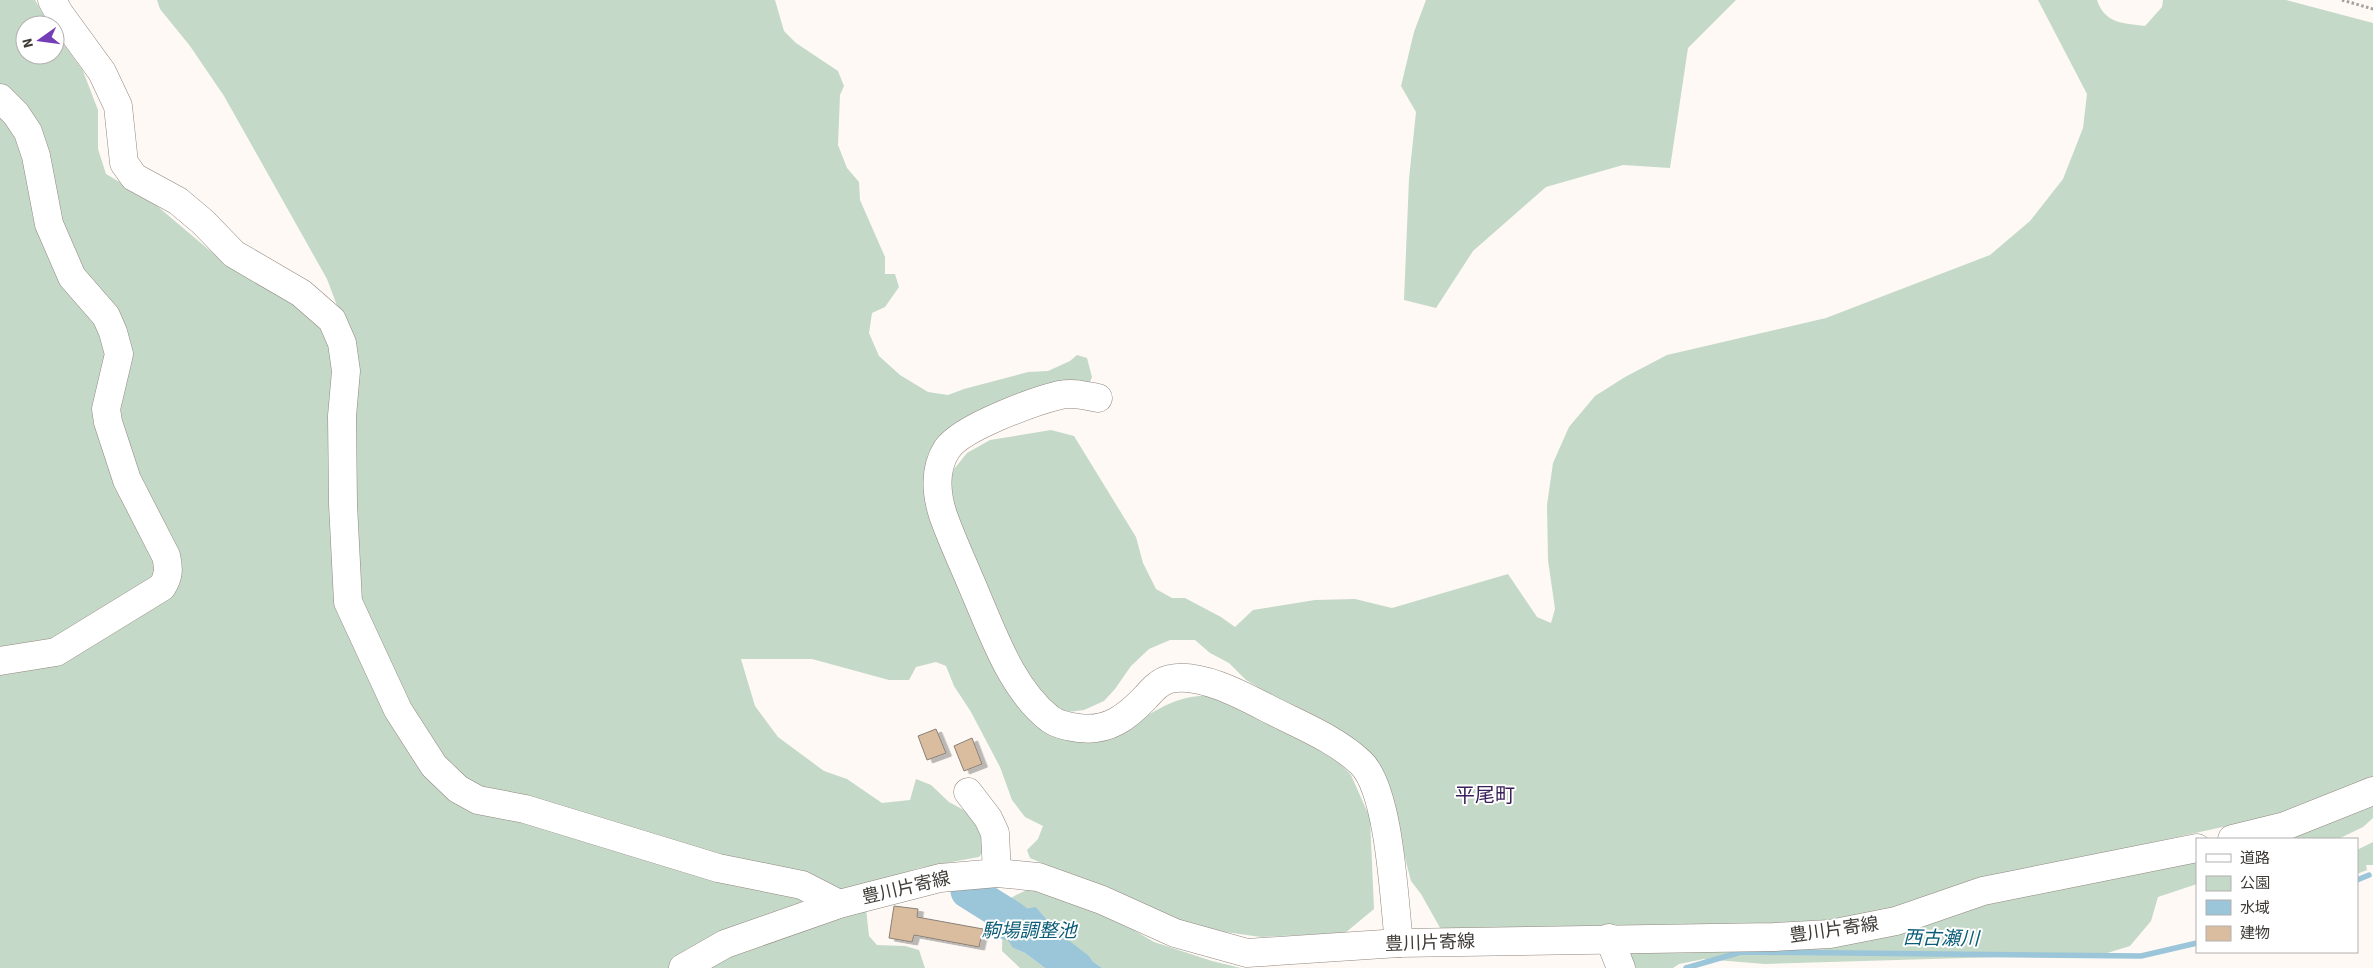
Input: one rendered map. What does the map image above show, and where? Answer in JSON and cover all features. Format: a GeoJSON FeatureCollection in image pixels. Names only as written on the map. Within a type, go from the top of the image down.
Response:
{"type":"FeatureCollection","features":[{"type":"Feature","properties":{"kind":"street"},"geometry":{"type":"LineString","coordinates":[[52,0],[59,13],[102,72],[118,106],[124,162],[134,177],[178,201],[203,222],[234,254],[301,293],[332,320],[342,343],[346,371],[342,416],[343,504],[348,602],[398,710],[434,766],[458,789],[478,800],[525,809],[718,868],[802,885],[838,904]]}},
{"type":"Feature","properties":{"kind":"street"},"geometry":{"type":"LineString","coordinates":[[0,98],[16,114],[28,132],[36,156],[49,224],[72,277],[106,316],[113,332],[120,354],[106,409],[108,422],[127,480],[166,556],[169,567],[167,578],[162,587],[56,652],[0,661]]}},
{"type":"Feature","properties":{"kind":"street"},"geometry":{"type":"LineString","coordinates":[[1098,398],[1079,394],[1061,395],[982,423],[964,433],[948,448],[940,463],[937,479],[938,499],[943,515],[1000,649],[1025,692],[1051,720],[1072,728],[1092,730],[1115,724],[1133,711],[1155,687],[1168,679],[1182,677],[1200,680],[1243,695],[1345,749],[1363,765],[1376,785],[1383,808],[1399,943]]}},
{"type":"Feature","properties":{"kind":"street"},"geometry":{"type":"LineString","coordinates":[[2236,838],[2285,826],[2373,791]]}},
{"type":"Feature","properties":{"kind":"street"},"geometry":{"type":"LineString","coordinates":[[968,792],[988,818],[995,833],[996,873]]}},
{"type":"Feature","properties":{"kind":"street","name":"豊川片寄線"},"geometry":{"type":"LineString","coordinates":[[683,968],[726,944],[838,904],[940,878],[996,873],[1038,878],[1102,900],[1175,933],[1247,953],[1399,943],[1609,938],[1774,937],[1830,934],[1896,921],[1983,891],[2196,848]]}},
{"type":"Feature","properties":{"kind":"street"},"geometry":{"type":"LineString","coordinates":[[1609,938],[1621,968]]}},
{"type":"Feature","properties":{"kind":"path"},"geometry":{"type":"LineString","coordinates":[[2342,0],[2373,10]]}},
{"type":"Feature","properties":{"kind":"green space"},"geometry":{"type":"Polygon","coordinates":[[[0,0],[35,0],[44,15],[15,15],[15,65],[65,65],[65,46],[83,71],[98,110],[98,149],[106,174],[150,200],[228,266],[301,304],[327,334],[335,353],[336,567],[442,783],[801,897],[802,907],[669,968],[0,968],[0,0]]]}},
{"type":"Feature","properties":{"kind":"green space"},"geometry":{"type":"Polygon","coordinates":[[[157,0],[775,0],[784,31],[796,43],[838,71],[844,86],[840,95],[838,145],[847,168],[859,182],[860,200],[885,257],[885,274],[895,274],[899,287],[885,307],[872,313],[869,333],[879,356],[900,375],[928,392],[948,395],[1028,372],[1048,371],[1070,361],[1077,355],[1087,358],[1092,377],[1088,387],[1048,389],[978,410],[953,430],[935,456],[1021,703],[1119,734],[1152,713],[1174,702],[1186,698],[1212,696],[1333,756],[1351,775],[1370,818],[1374,909],[1345,933],[1261,937],[1211,930],[1161,914],[1030,858],[1027,850],[1038,839],[1043,826],[1025,817],[1012,800],[1000,767],[971,712],[954,686],[946,666],[936,662],[916,667],[909,680],[889,680],[812,659],[741,659],[755,706],[778,737],[824,771],[847,779],[882,803],[910,800],[916,779],[931,785],[949,802],[971,814],[987,846],[979,857],[919,868],[855,888],[841,889],[817,879],[499,799],[436,760],[359,613],[345,327],[327,279],[224,96],[190,46],[160,9],[157,0]]]}},
{"type":"Feature","properties":{"kind":"green space"},"geometry":{"type":"Polygon","coordinates":[[[1426,0],[1736,0],[1688,48],[1670,168],[1623,165],[1546,187],[1473,251],[1436,308],[1404,300],[1409,179],[1416,112],[1401,86],[1414,32],[1426,0]]]}},
{"type":"Feature","properties":{"kind":"green space"},"geometry":{"type":"Polygon","coordinates":[[[2038,0],[2097,0],[2100,8],[2110,18],[2122,23],[2145,26],[2162,7],[2163,0],[2286,0],[2373,23],[2373,780],[2282,814],[2013,873],[1895,912],[1828,923],[1443,933],[1421,894],[1411,881],[1396,823],[1349,740],[1246,680],[1229,663],[1210,653],[1195,640],[1170,640],[1149,649],[1131,666],[1104,701],[1084,710],[1059,713],[1027,676],[951,506],[948,488],[954,469],[967,453],[990,440],[1051,430],[1074,436],[1136,537],[1143,563],[1156,589],[1172,598],[1185,598],[1221,617],[1235,627],[1253,610],[1315,600],[1355,599],[1392,608],[1508,574],[1537,617],[1551,623],[1555,609],[1548,560],[1547,505],[1553,463],[1569,427],[1595,396],[1625,377],[1667,355],[1826,318],[1990,255],[2030,221],[2063,179],[2083,128],[2087,94],[2038,0]]]}},
{"type":"Feature","properties":{"kind":"green space"},"geometry":{"type":"Polygon","coordinates":[[[2373,805],[2373,818],[2363,827],[2340,838],[2274,838],[2373,805]]]}},
{"type":"Feature","properties":{"kind":"green space"},"geometry":{"type":"Polygon","coordinates":[[[2373,842],[2373,865],[2366,865],[2367,870],[2358,874],[2358,850],[2373,842]]]}},
{"type":"Feature","properties":{"kind":"green space"},"geometry":{"type":"Polygon","coordinates":[[[2196,859],[2196,884],[2158,897],[2151,921],[2130,946],[2104,954],[1765,964],[1704,959],[1679,964],[1673,968],[1636,968],[1627,951],[1995,901],[2196,859]]]}},
{"type":"Feature","properties":{"kind":"green space"},"geometry":{"type":"Polygon","coordinates":[[[1040,884],[1099,910],[1154,942],[1212,961],[1241,968],[1102,968],[1067,943],[1036,907],[1013,948],[1025,953],[1045,968],[1020,968],[1002,951],[1003,903],[1040,884]]]}},
{"type":"Feature","properties":{"kind":"green space"},"geometry":{"type":"Polygon","coordinates":[[[866,909],[869,936],[877,945],[905,946],[919,950],[925,968],[702,968],[718,959],[866,909]]]}},
{"type":"Feature","properties":{"kind":"water"},"geometry":{"type":"Polygon","coordinates":[[[973,886],[1001,907],[1001,919],[988,919],[962,897],[973,886]]]}},
{"type":"Feature","properties":{"kind":"water","name":"駒場調整池"},"geometry":{"type":"Polygon","coordinates":[[[1036,907],[1067,943],[1102,968],[1045,968],[1025,953],[1013,948],[1006,937],[1009,921],[1019,910],[1036,907]]]}},
{"type":"Feature","properties":{"kind":"building"},"geometry":{"type":"Polygon","coordinates":[[[936,729],[946,753],[927,760],[918,736],[936,729]]]}},
{"type":"Feature","properties":{"kind":"building"},"geometry":{"type":"Polygon","coordinates":[[[972,738],[982,764],[964,771],[954,746],[972,738]]]}},
{"type":"Feature","properties":{"kind":"building"},"geometry":{"type":"Polygon","coordinates":[[[894,906],[918,909],[917,917],[983,929],[979,947],[914,935],[912,942],[889,938],[894,906]]]}},
{"type":"Feature","properties":{"kind":"waterway","name":"西古瀬川"},"geometry":{"type":"LineString","coordinates":[[2358,880],[2369,875]]}},
{"type":"Feature","properties":{"kind":"waterway"},"geometry":{"type":"LineString","coordinates":[[968,891],[1011,918],[1076,968]]}},
{"type":"Feature","properties":{"kind":"waterway"},"geometry":{"type":"LineString","coordinates":[[1002,936],[1006,937]]}},
{"type":"Feature","properties":{"kind":"waterway","name":"西古瀬川"},"geometry":{"type":"LineString","coordinates":[[1686,968],[1741,952],[2141,956],[2196,943]]}},
{"type":"Feature","properties":{"kind":"district","name":"平尾町"},"geometry":{"type":"Point","coordinates":[1485,796]}}]}
